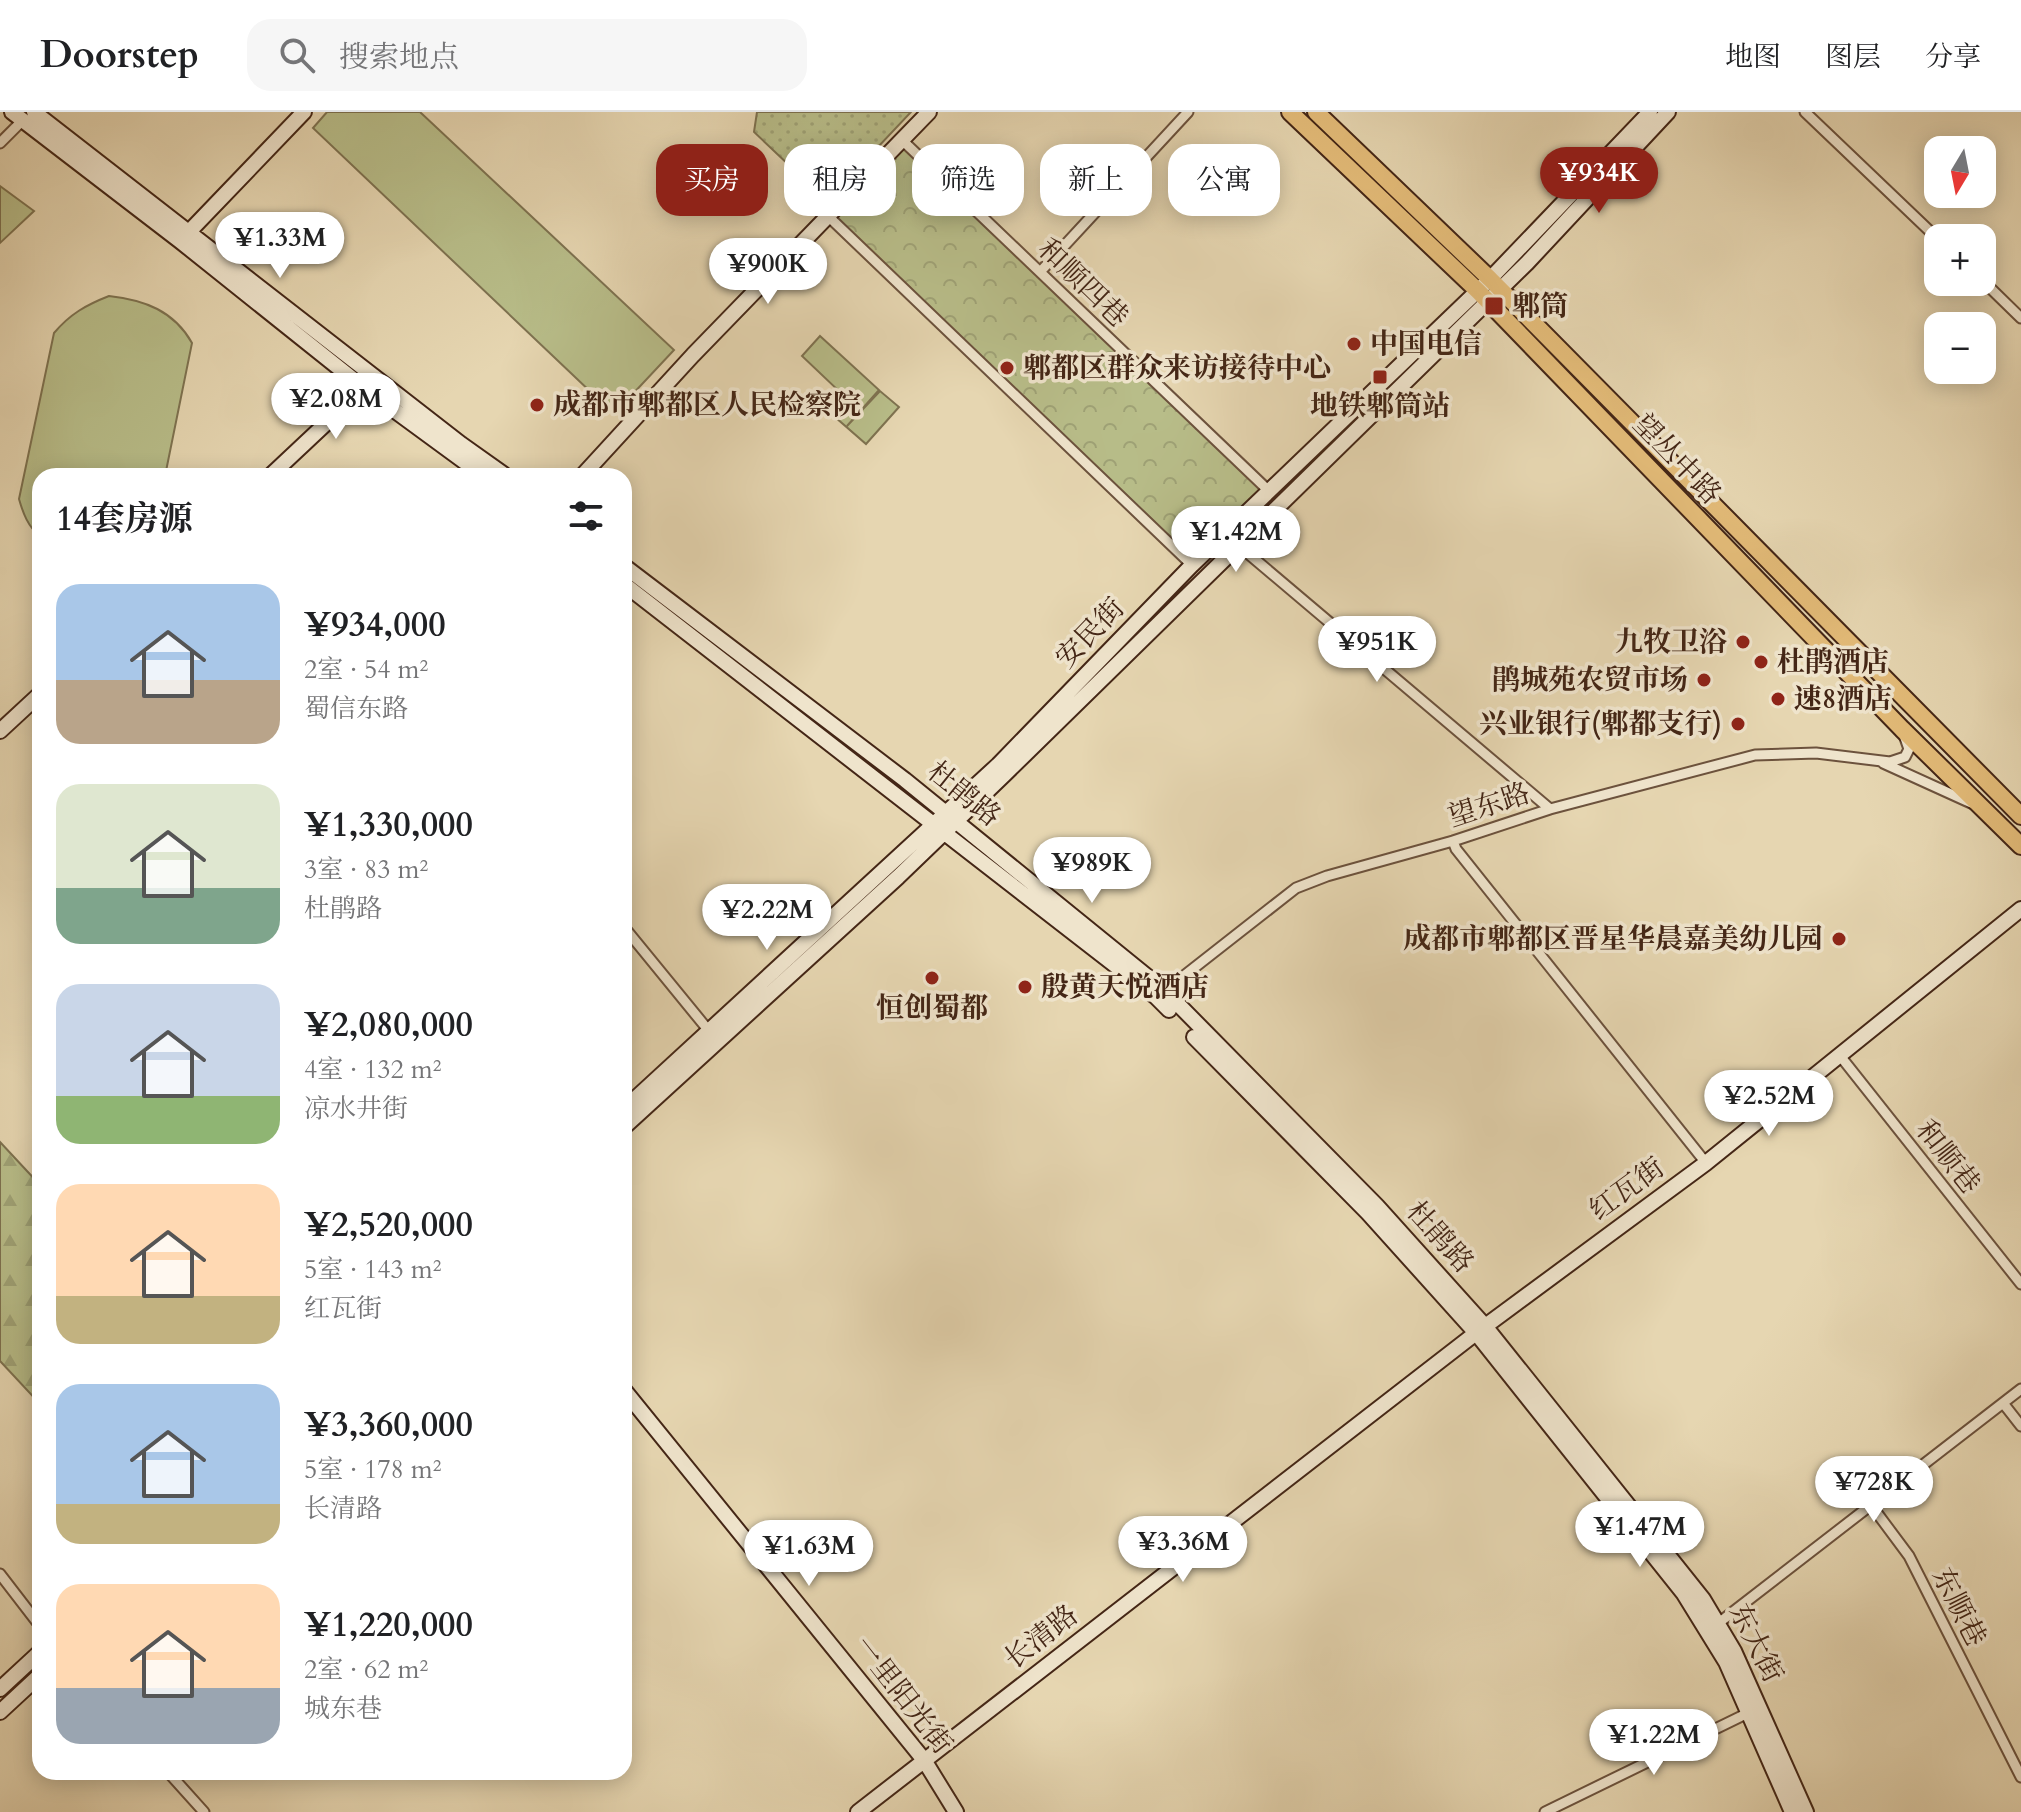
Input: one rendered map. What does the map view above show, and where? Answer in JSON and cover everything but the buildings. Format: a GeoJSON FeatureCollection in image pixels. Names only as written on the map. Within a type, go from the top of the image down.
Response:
{"type":"FeatureCollection","features":[{"type":"Feature","properties":{"kind":"main road"},"geometry":{"type":"LineString","coordinates":[[184,236],[304,112]]}},
{"type":"Feature","properties":{"kind":"main road"},"geometry":{"type":"LineString","coordinates":[[580,468],[917,112]]}},
{"type":"Feature","properties":{"kind":"main road"},"geometry":{"type":"LineString","coordinates":[[896,146],[929,112]]}},
{"type":"Feature","properties":{"kind":"main road","name":"望丛中路"},"geometry":{"type":"LineString","coordinates":[[1290,112],[1489,290],[2021,816]]}},
{"type":"Feature","properties":{"kind":"main road","name":"望丛中路"},"geometry":{"type":"LineString","coordinates":[[1316,112],[1489,290],[1902,729],[2021,846]]}},
{"type":"Feature","properties":{"kind":"main road"},"geometry":{"type":"LineString","coordinates":[[1489,290],[1650,112]]}},
{"type":"Feature","properties":{"kind":"main road"},"geometry":{"type":"LineString","coordinates":[[1489,290],[1668,112]]}},
{"type":"Feature","properties":{"kind":"main road"},"geometry":{"type":"LineString","coordinates":[[22,115],[184,236],[474,468]]}},
{"type":"Feature","properties":{"kind":"main road"},"geometry":{"type":"LineString","coordinates":[[589,468],[828,216]]}},
{"type":"Feature","properties":{"kind":"main road","name":"安民街"},"geometry":{"type":"LineString","coordinates":[[946,822],[1192,565],[1489,290]]}},
{"type":"Feature","properties":{"kind":"main road","name":"安民街"},"geometry":{"type":"LineString","coordinates":[[946,822],[1238,546],[1489,290]]}},
{"type":"Feature","properties":{"kind":"main road"},"geometry":{"type":"LineString","coordinates":[[279,468],[369,383]]}},
{"type":"Feature","properties":{"kind":"main road"},"geometry":{"type":"LineString","coordinates":[[369,383],[494,468]]}},
{"type":"Feature","properties":{"kind":"main road","name":"杜鹃路"},"geometry":{"type":"LineString","coordinates":[[632,572],[1160,994],[1480,1330]]}},
{"type":"Feature","properties":{"kind":"main road","name":"杜鹃路"},"geometry":{"type":"LineString","coordinates":[[632,590],[946,822]]}},
{"type":"Feature","properties":{"kind":"main road"},"geometry":{"type":"LineString","coordinates":[[0,731],[32,701]]}},
{"type":"Feature","properties":{"kind":"main road"},"geometry":{"type":"LineString","coordinates":[[632,1102],[946,822]]}},
{"type":"Feature","properties":{"kind":"main road"},"geometry":{"type":"LineString","coordinates":[[632,1119],[946,822]]}},
{"type":"Feature","properties":{"kind":"main road","name":"红瓦街"},"geometry":{"type":"LineString","coordinates":[[1480,1330],[1706,1163],[2021,909]]}},
{"type":"Feature","properties":{"kind":"main road","name":"东大街"},"geometry":{"type":"LineString","coordinates":[[1480,1330],[1684,1594],[1734,1651],[1806,1812]]}},
{"type":"Feature","properties":{"kind":"main road","name":"长清路"},"geometry":{"type":"LineString","coordinates":[[858,1812],[1480,1330]]}},
{"type":"Feature","properties":{"kind":"main road","name":"一里阳光街"},"geometry":{"type":"LineString","coordinates":[[632,1400],[924,1760],[956,1812]]}},
{"type":"Feature","properties":{"kind":"main road","name":"东大街"},"geometry":{"type":"LineString","coordinates":[[1712,1627],[1792,1812]]}},
{"type":"Feature","properties":{"kind":"main road"},"geometry":{"type":"LineString","coordinates":[[0,1689],[32,1659]]}},
{"type":"Feature","properties":{"kind":"main road"},"geometry":{"type":"LineString","coordinates":[[0,1712],[32,1682]]}},
{"type":"Feature","properties":{"kind":"street"},"geometry":{"type":"LineString","coordinates":[[1040,272],[1188,112]]}},
{"type":"Feature","properties":{"kind":"street"},"geometry":{"type":"LineString","coordinates":[[1805,112],[1924,226]]}},
{"type":"Feature","properties":{"kind":"street"},"geometry":{"type":"LineString","coordinates":[[0,143],[22,115]]}},
{"type":"Feature","properties":{"kind":"street","name":"和顺四巷"},"geometry":{"type":"LineString","coordinates":[[902,140],[1269,491]]}},
{"type":"Feature","properties":{"kind":"street"},"geometry":{"type":"LineString","coordinates":[[828,216],[1192,565]]}},
{"type":"Feature","properties":{"kind":"street"},"geometry":{"type":"LineString","coordinates":[[1996,294],[2021,318]]}},
{"type":"Feature","properties":{"kind":"street"},"geometry":{"type":"LineString","coordinates":[[1225,534],[1550,809]]}},
{"type":"Feature","properties":{"kind":"street","name":"望东路"},"geometry":{"type":"LineString","coordinates":[[1160,994],[1296,888],[1327,876],[1453,841],[1550,809],[1755,755],[1816,753],[1890,762],[1905,757],[1909,749],[1902,729]]}},
{"type":"Feature","properties":{"kind":"street","name":"望东路"},"geometry":{"type":"LineString","coordinates":[[1872,758],[1983,810]]}},
{"type":"Feature","properties":{"kind":"street"},"geometry":{"type":"LineString","coordinates":[[1453,841],[1706,1163]]}},
{"type":"Feature","properties":{"kind":"street"},"geometry":{"type":"LineString","coordinates":[[632,937],[709,1031]]}},
{"type":"Feature","properties":{"kind":"street","name":"和顺巷"},"geometry":{"type":"LineString","coordinates":[[1841,1057],[2021,1284]]}},
{"type":"Feature","properties":{"kind":"street"},"geometry":{"type":"LineString","coordinates":[[1712,1627],[2021,1389]]}},
{"type":"Feature","properties":{"kind":"street"},"geometry":{"type":"LineString","coordinates":[[2003,1403],[2021,1426]]}},
{"type":"Feature","properties":{"kind":"street","name":"东顺巷"},"geometry":{"type":"LineString","coordinates":[[1871,1505],[1909,1556],[2021,1777]]}},
{"type":"Feature","properties":{"kind":"street"},"geometry":{"type":"LineString","coordinates":[[0,1574],[32,1616]]}},
{"type":"Feature","properties":{"kind":"street"},"geometry":{"type":"LineString","coordinates":[[1545,1812],[1748,1713]]}},
{"type":"Feature","properties":{"kind":"street"},"geometry":{"type":"LineString","coordinates":[[175,1780],[204,1812]]}},
{"type":"Feature","properties":{"kind":"green space"},"geometry":{"type":"Polygon","coordinates":[[[327,112],[420,112],[674,350],[614,414],[313,128],[327,112]]]}},
{"type":"Feature","properties":{"kind":"green space"},"geometry":{"type":"Polygon","coordinates":[[[757,112],[911,112],[881,144],[784,144],[784,160],[754,132],[757,112]]]}},
{"type":"Feature","properties":{"kind":"green space"},"geometry":{"type":"Polygon","coordinates":[[[903,144],[912,153],[912,216],[978,216],[1263,489],[1193,559],[834,216],[896,216],[896,151],[903,144]]]}},
{"type":"Feature","properties":{"kind":"green space"},"geometry":{"type":"Polygon","coordinates":[[[0,186],[34,211],[0,243],[0,186]]]}},
{"type":"Feature","properties":{"kind":"green space"},"geometry":{"type":"Polygon","coordinates":[[[109,296],[146,304],[167,315],[192,343],[167,468],[32,468],[32,527],[19,499],[54,333],[66,320],[109,296]]]}},
{"type":"Feature","properties":{"kind":"green space"},"geometry":{"type":"Polygon","coordinates":[[[820,336],[879,390],[847,426],[880,391],[899,407],[866,444],[827,410],[840,392],[802,356],[820,336]]]}},
{"type":"Feature","properties":{"kind":"green space"},"geometry":{"type":"Polygon","coordinates":[[[0,1142],[32,1176],[32,1395],[0,1361],[0,1142]]]}},
{"type":"Feature","properties":{"kind":"place","name":"郫筒"},"geometry":{"type":"Point","coordinates":[1494,306]}},
{"type":"Feature","properties":{"kind":"place","name":"中国电信"},"geometry":{"type":"Point","coordinates":[1354,344]}},
{"type":"Feature","properties":{"kind":"place","name":"郫都区群众来访接待中心"},"geometry":{"type":"Point","coordinates":[1007,368]}},
{"type":"Feature","properties":{"kind":"place","name":"地铁郫筒站"},"geometry":{"type":"Point","coordinates":[1380,377]}},
{"type":"Feature","properties":{"kind":"place","name":"成都市郫都区人民检察院"},"geometry":{"type":"Point","coordinates":[537,405]}},
{"type":"Feature","properties":{"kind":"place","name":"九牧卫浴"},"geometry":{"type":"Point","coordinates":[1743,642]}},
{"type":"Feature","properties":{"kind":"place","name":"杜鹃酒店"},"geometry":{"type":"Point","coordinates":[1761,662]}},
{"type":"Feature","properties":{"kind":"place","name":"鹃城苑农贸市场"},"geometry":{"type":"Point","coordinates":[1704,680]}},
{"type":"Feature","properties":{"kind":"place","name":"速8酒店"},"geometry":{"type":"Point","coordinates":[1778,699]}},
{"type":"Feature","properties":{"kind":"place","name":"兴业银行(郫都支行)"},"geometry":{"type":"Point","coordinates":[1738,724]}},
{"type":"Feature","properties":{"kind":"place","name":"成都市郫都区晋星华晨嘉美幼儿园"},"geometry":{"type":"Point","coordinates":[1839,939]}},
{"type":"Feature","properties":{"kind":"place","name":"恒创蜀都"},"geometry":{"type":"Point","coordinates":[932,978]}},
{"type":"Feature","properties":{"kind":"place","name":"殷黄天悦酒店"},"geometry":{"type":"Point","coordinates":[1025,987]}}]}
